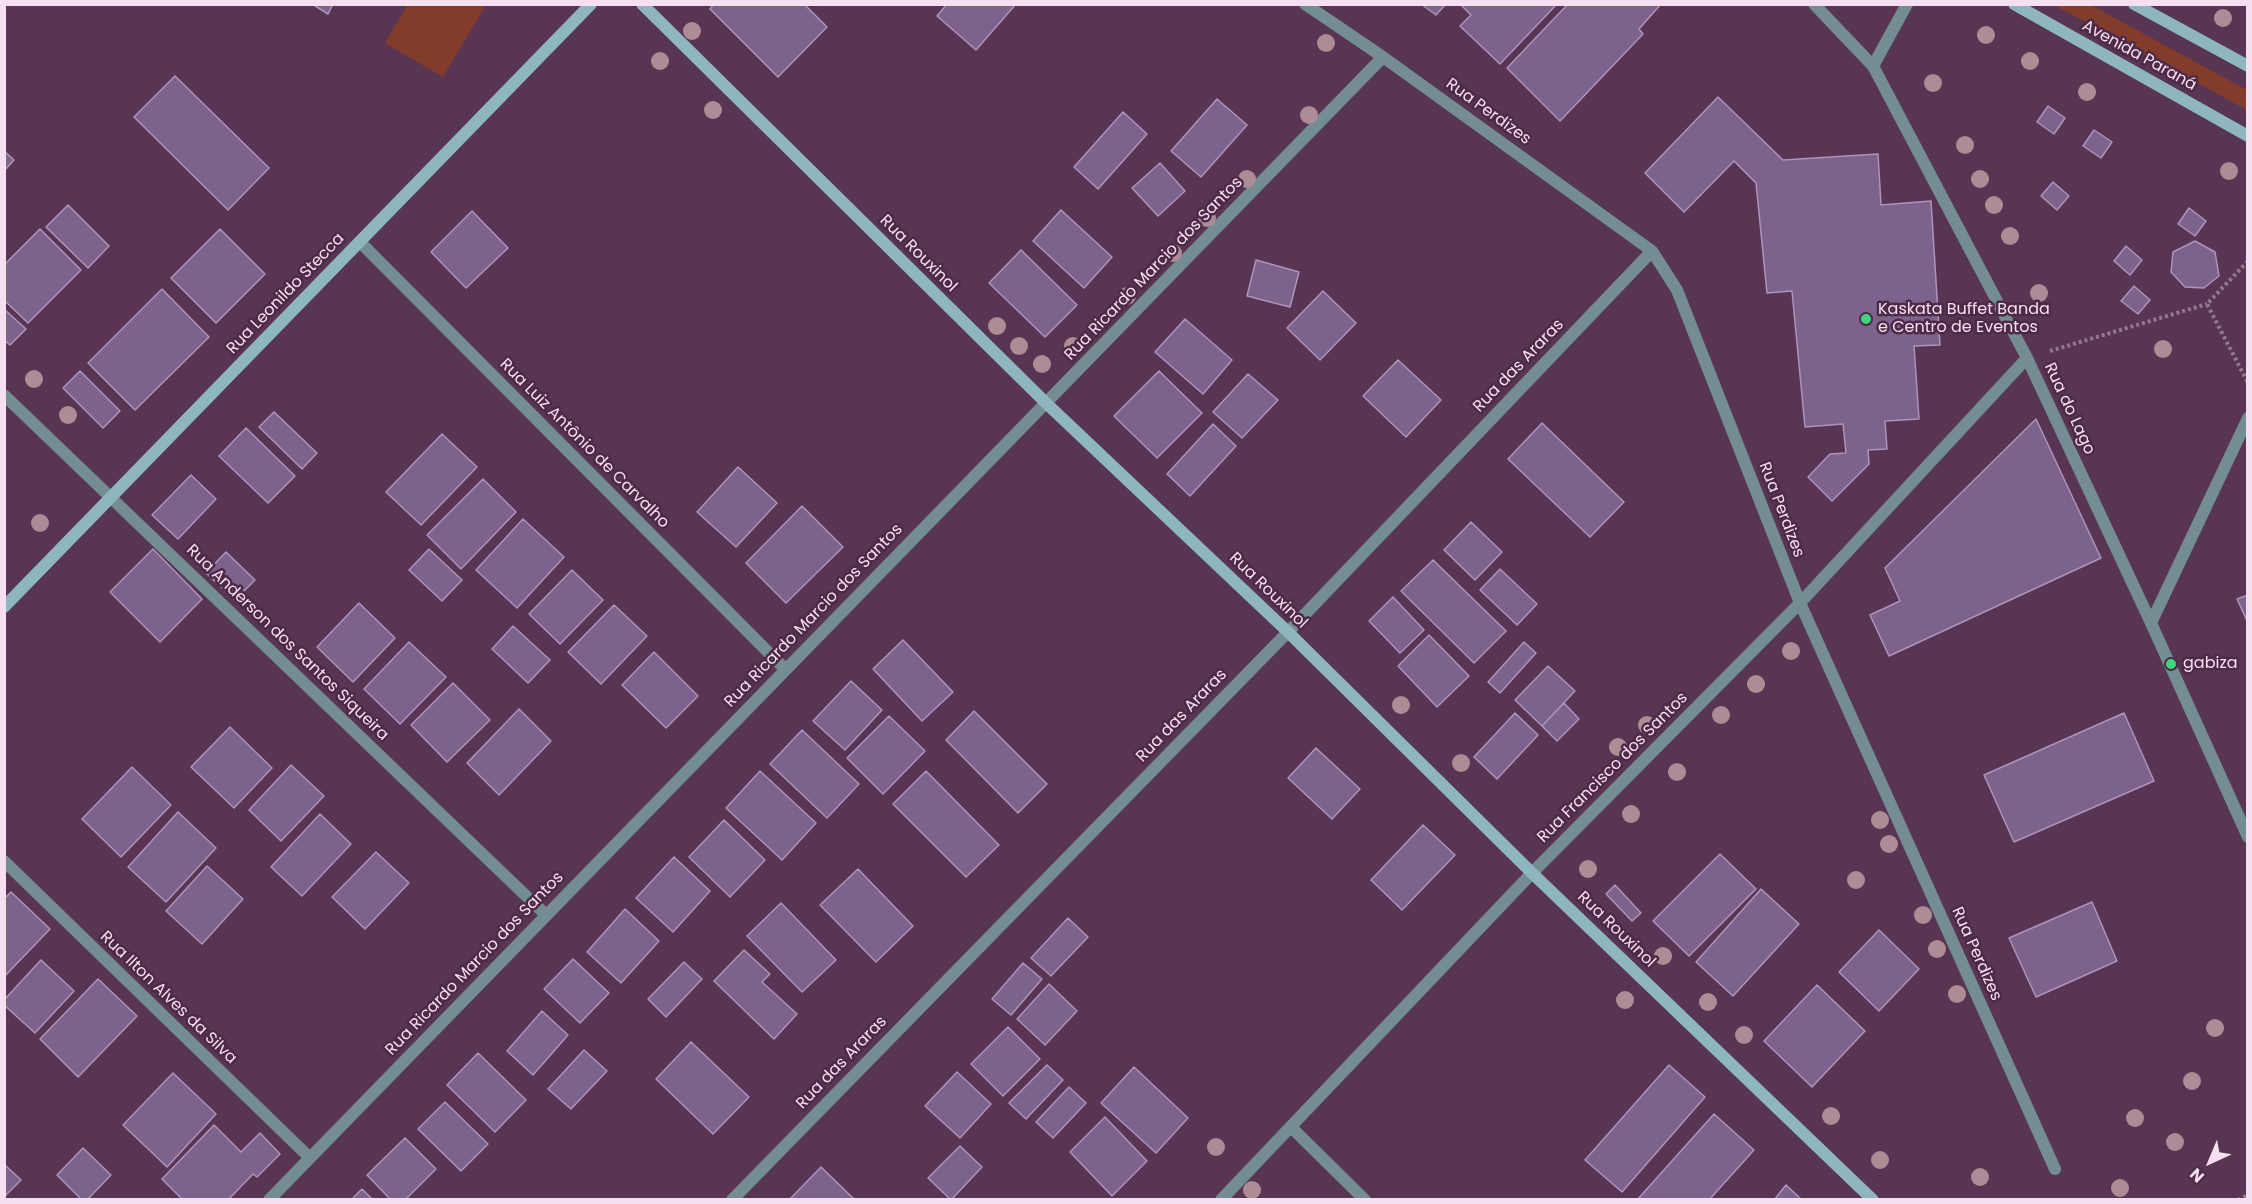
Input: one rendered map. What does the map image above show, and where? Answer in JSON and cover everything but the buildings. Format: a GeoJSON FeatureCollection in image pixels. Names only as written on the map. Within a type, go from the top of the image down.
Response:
{"type":"FeatureCollection","features":[{"type":"Feature","properties":{"kind":"street","name":"Rua Leonildo Stecca"},"geometry":{"type":"LineString","coordinates":[[4,607],[591,4]]}},
{"type":"Feature","properties":{"kind":"street","name":"Rua Rouxinol"},"geometry":{"type":"LineString","coordinates":[[642,4],[1046,403],[1288,632],[1532,873],[1873,1200]]}},
{"type":"Feature","properties":{"kind":"street","name":"Rua Perdizes"},"geometry":{"type":"LineString","coordinates":[[1305,4],[1383,57],[1652,251],[1677,291],[1800,603],[2055,1169]]}},
{"type":"Feature","properties":{"kind":"street","name":"Rua do Lago"},"geometry":{"type":"LineString","coordinates":[[1814,4],[1873,66],[2027,358],[2151,623],[2247,837]]}},
{"type":"Feature","properties":{"kind":"street"},"geometry":{"type":"LineString","coordinates":[[1873,66],[1907,4]]}},
{"type":"Feature","properties":{"kind":"street","name":"Avenida Paraná"},"geometry":{"type":"LineString","coordinates":[[2014,4],[2247,136]]}},
{"type":"Feature","properties":{"kind":"street"},"geometry":{"type":"LineString","coordinates":[[2134,4],[2247,66]]}},
{"type":"Feature","properties":{"kind":"street","name":"Rua Ricardo Marcio dos Santos"},"geometry":{"type":"LineString","coordinates":[[269,1200],[1383,57]]}},
{"type":"Feature","properties":{"kind":"street","name":"Rua Luiz Antônio de Carvalho"},"geometry":{"type":"LineString","coordinates":[[360,242],[785,669]]}},
{"type":"Feature","properties":{"kind":"street","name":"Rua das Araras"},"geometry":{"type":"LineString","coordinates":[[732,1200],[1288,632],[1652,251]]}},
{"type":"Feature","properties":{"kind":"street","name":"Rua Francisco dos Santos"},"geometry":{"type":"LineString","coordinates":[[1221,1200],[1532,873],[1800,603],[2027,358]]}},
{"type":"Feature","properties":{"kind":"street","name":"Rua Anderson dos Santos Siqueira"},"geometry":{"type":"LineString","coordinates":[[4,395],[546,915]]}},
{"type":"Feature","properties":{"kind":"street"},"geometry":{"type":"LineString","coordinates":[[2151,623],[2247,418]]}},
{"type":"Feature","properties":{"kind":"street","name":"Rua Ilton Alves da Silva"},"geometry":{"type":"LineString","coordinates":[[4,861],[309,1158]]}},
{"type":"Feature","properties":{"kind":"street"},"geometry":{"type":"LineString","coordinates":[[1291,1127],[1365,1200]]}},
{"type":"Feature","properties":{"kind":"path"},"geometry":{"type":"LineString","coordinates":[[2027,358],[2207,304],[2247,261]]}},
{"type":"Feature","properties":{"kind":"path"},"geometry":{"type":"LineString","coordinates":[[2207,304],[2247,383]]}},
{"type":"Feature","properties":{"kind":"path"},"geometry":{"type":"LineString","coordinates":[[2238,1200],[2247,1195]]}},
{"type":"Feature","properties":{"kind":"shaded area"},"geometry":{"type":"Polygon","coordinates":[[[408,4],[486,5],[443,77],[385,43],[408,4]]]}},
{"type":"Feature","properties":{"kind":"shaded area"},"geometry":{"type":"Polygon","coordinates":[[[2054,5],[2091,5],[2247,90],[2247,110],[2054,5]]]}},
{"type":"Feature","properties":{"kind":"place","name":"Kaskata Buffet Banda e Centro de Eventos"},"geometry":{"type":"Point","coordinates":[1866,319]}},
{"type":"Feature","properties":{"kind":"place","name":"gabiza"},"geometry":{"type":"Point","coordinates":[2171,664]}}]}
